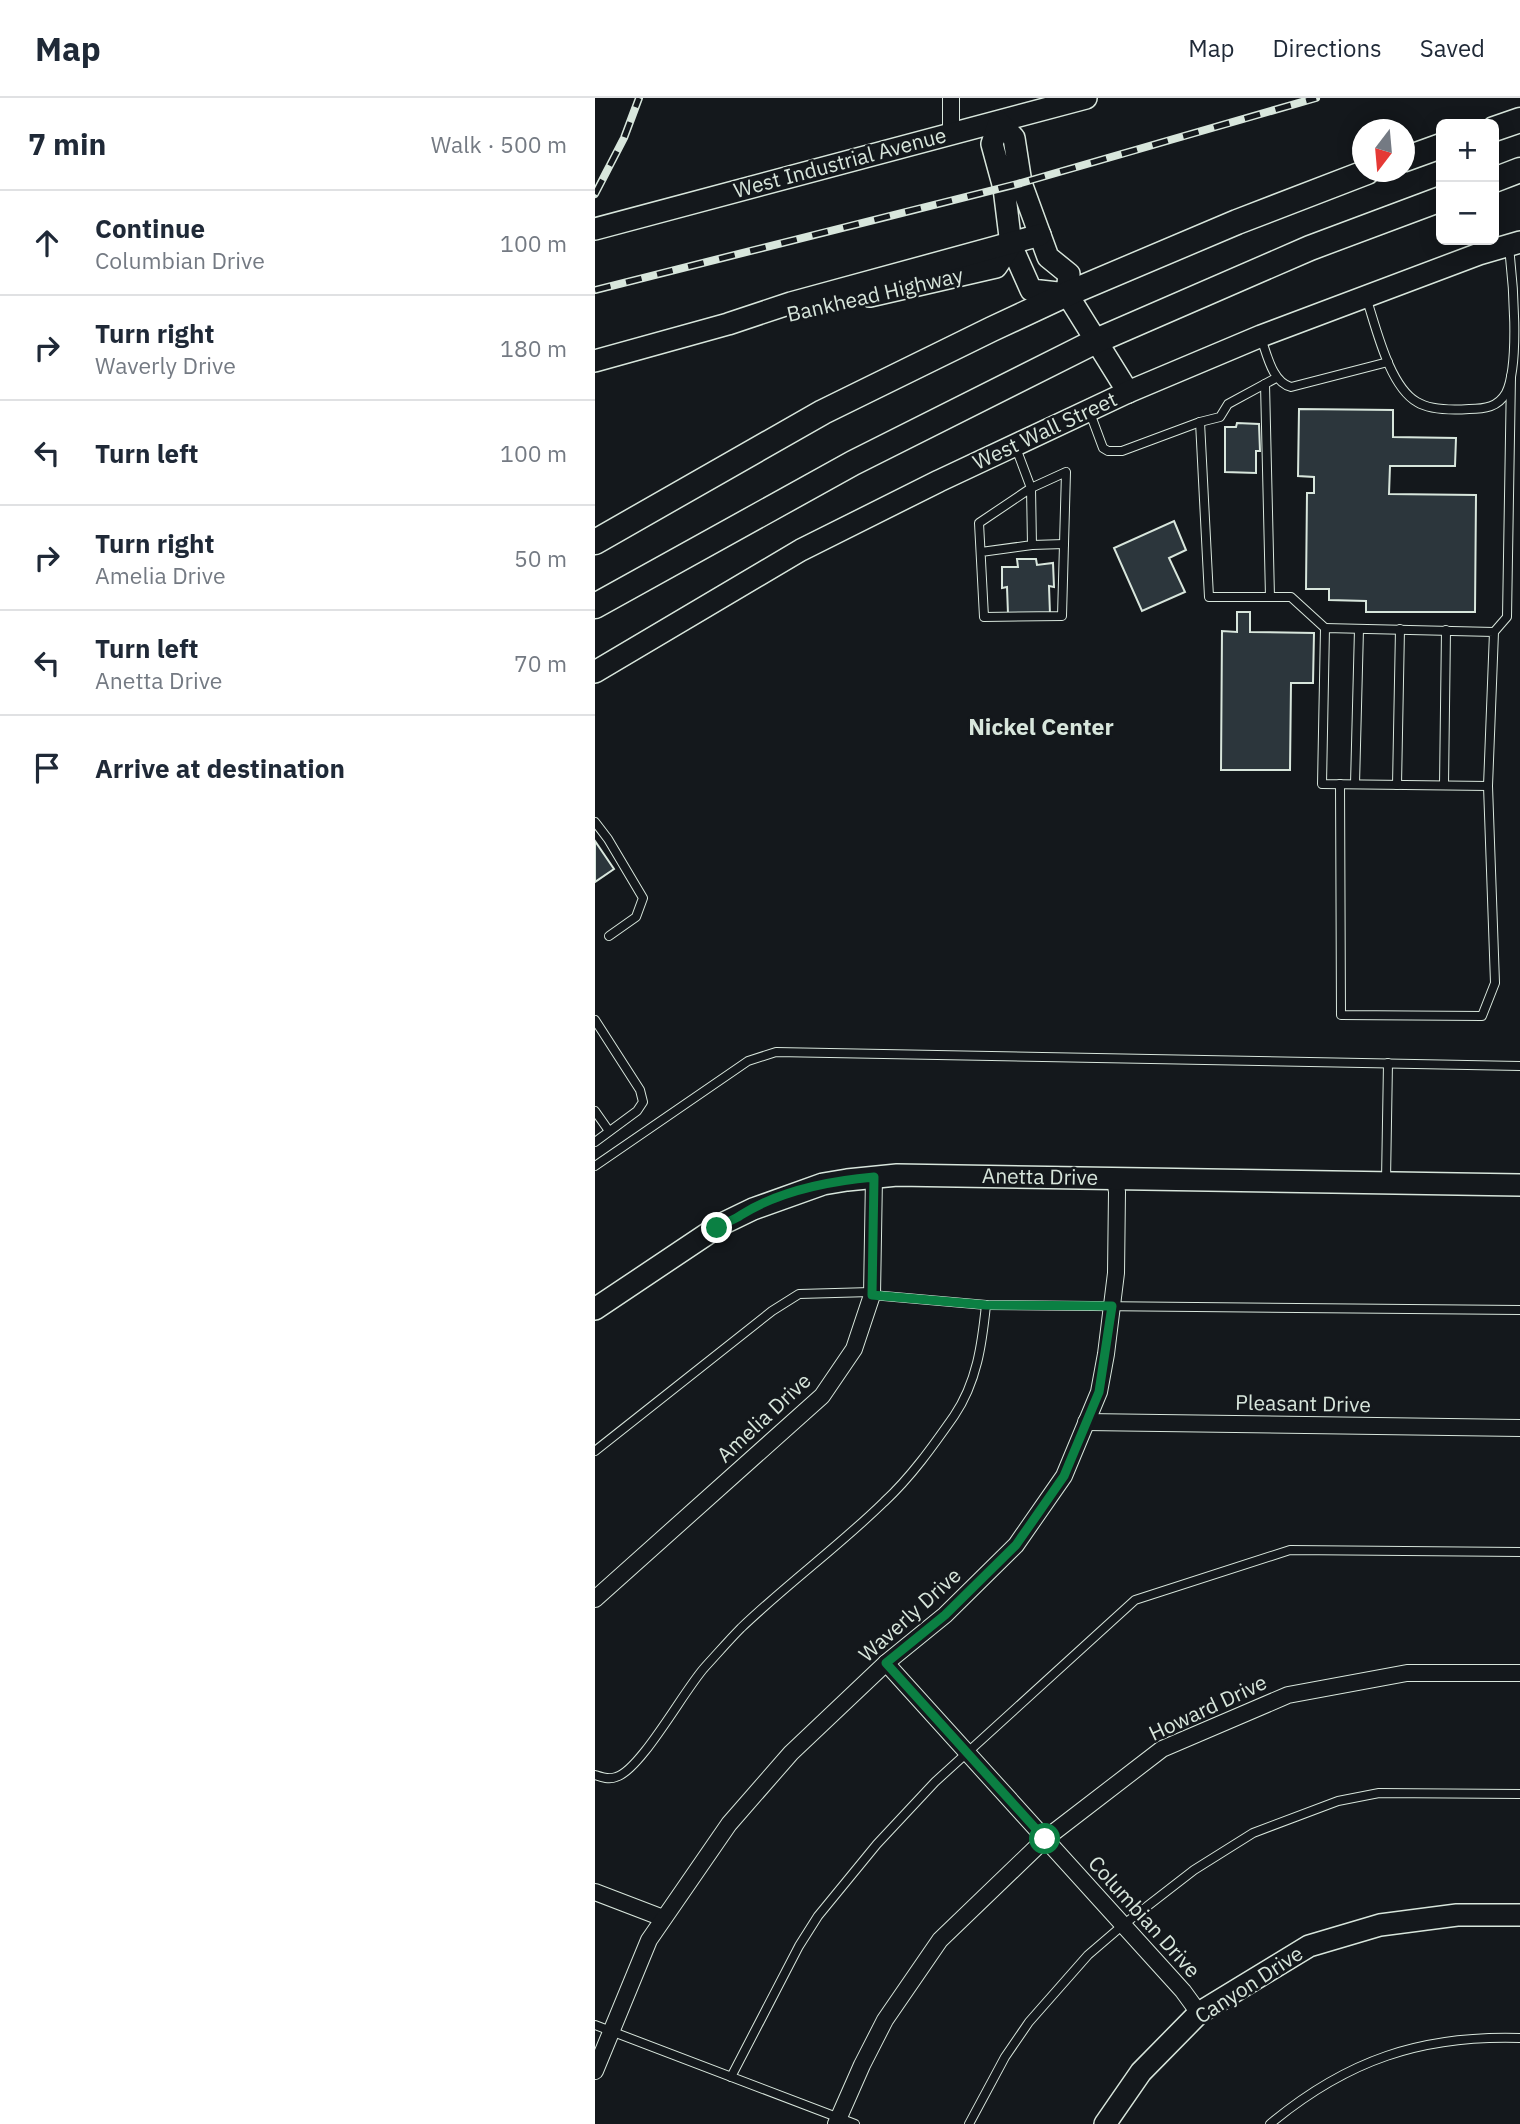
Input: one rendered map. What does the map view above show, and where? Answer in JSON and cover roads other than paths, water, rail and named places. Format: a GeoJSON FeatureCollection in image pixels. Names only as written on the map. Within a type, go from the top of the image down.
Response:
{"type":"FeatureCollection","features":[{"type":"Feature","properties":{"kind":"main road"},"geometry":{"type":"LineString","coordinates":[[1499,127],[1520,120]]}},
{"type":"Feature","properties":{"kind":"main road"},"geometry":{"type":"LineString","coordinates":[[1415,155],[1436,148]]}},
{"type":"Feature","properties":{"kind":"main road"},"geometry":{"type":"LineString","coordinates":[[1499,178],[1520,170]]}},
{"type":"Feature","properties":{"kind":"main road"},"geometry":{"type":"LineString","coordinates":[[595,542],[823,412],[1067,294],[1237,222],[1352,178]]}},
{"type":"Feature","properties":{"kind":"main road"},"geometry":{"type":"LineString","coordinates":[[595,606],[853,463],[1096,341],[1310,248],[1436,201]]}},
{"type":"Feature","properties":{"kind":"street"},"geometry":{"type":"LineString","coordinates":[[951,98],[951,133]]}},
{"type":"Feature","properties":{"kind":"street","name":"West Industrial Avenue"},"geometry":{"type":"LineString","coordinates":[[595,229],[1086,98]]}},
{"type":"Feature","properties":{"kind":"street"},"geometry":{"type":"LineString","coordinates":[[999,121],[1014,138],[1021,183],[1048,257],[1069,274],[1067,294],[1128,392]]}},
{"type":"Feature","properties":{"kind":"street"},"geometry":{"type":"LineString","coordinates":[[999,121],[992,144],[1004,187],[1011,245],[1031,290],[1067,294]]}},
{"type":"Feature","properties":{"kind":"street","name":"Bankhead Highway"},"geometry":{"type":"LineString","coordinates":[[595,361],[728,324],[791,303],[1040,235]]}},
{"type":"Feature","properties":{"kind":"street","name":"West Wall Street"},"geometry":{"type":"LineString","coordinates":[[595,672],[801,550],[1089,410],[1261,336],[1515,244]]}},
{"type":"Feature","properties":{"kind":"street","name":"Anetta Drive"},"geometry":{"type":"LineString","coordinates":[[595,1309],[722,1224],[746,1212],[823,1184],[874,1177],[897,1175],[1520,1185]]}},
{"type":"Feature","properties":{"kind":"street","name":"Amelia Drive"},"geometry":{"type":"LineString","coordinates":[[595,1599],[822,1396],[854,1349],[871,1293],[874,1177]]}},
{"type":"Feature","properties":{"kind":"street","name":"Waverly Drive"},"geometry":{"type":"LineString","coordinates":[[595,2071],[649,1940],[729,1824],[791,1753],[886,1663],[945,1615],[1016,1545],[1064,1476],[1099,1392],[1116,1273],[1115,1179]]}},
{"type":"Feature","properties":{"kind":"street","name":"Pleasant Drive"},"geometry":{"type":"LineString","coordinates":[[1086,1422],[1520,1428]]}},
{"type":"Feature","properties":{"kind":"street","name":"Columbian Drive"},"geometry":{"type":"LineString","coordinates":[[886,1663],[1199,2013]]}},
{"type":"Feature","properties":{"kind":"street","name":"Howard Drive"},"geometry":{"type":"LineString","coordinates":[[838,2121],[885,2020],[940,1940],[1045,1839],[1163,1749],[1288,1695],[1407,1673],[1520,1673]]}},
{"type":"Feature","properties":{"kind":"street"},"geometry":{"type":"LineString","coordinates":[[595,1892],[663,1918]]}},
{"type":"Feature","properties":{"kind":"street","name":"Canyon Drive"},"geometry":{"type":"LineString","coordinates":[[1105,2124],[1141,2072],[1199,2013],[1309,1946],[1380,1925],[1457,1915],[1520,1915]]}},
{"type":"Feature","properties":{"kind":"lane"},"geometry":{"type":"LineString","coordinates":[[1340,785],[1341,1015],[1482,1016],[1495,983],[1488,786],[1494,632],[1507,617],[1515,244]]}},
{"type":"Feature","properties":{"kind":"lane"},"geometry":{"type":"LineString","coordinates":[[1366,296],[1388,362],[1405,393],[1418,403],[1466,410],[1489,408],[1501,400],[1511,376]]}},
{"type":"Feature","properties":{"kind":"lane"},"geometry":{"type":"LineString","coordinates":[[1261,336],[1276,378],[1284,386],[1291,387],[1388,362]]}},
{"type":"Feature","properties":{"kind":"lane"},"geometry":{"type":"LineString","coordinates":[[1089,410],[1103,448],[1108,452],[1122,451],[1220,417],[1228,404],[1276,378]]}},
{"type":"Feature","properties":{"kind":"lane"},"geometry":{"type":"LineString","coordinates":[[1265,384],[1270,597]]}},
{"type":"Feature","properties":{"kind":"lane"},"geometry":{"type":"LineString","coordinates":[[1200,422],[1209,597],[1291,597],[1325,628],[1494,632]]}},
{"type":"Feature","properties":{"kind":"lane"},"geometry":{"type":"LineString","coordinates":[[1015,445],[1031,488],[1032,545]]}},
{"type":"Feature","properties":{"kind":"lane"},"geometry":{"type":"LineString","coordinates":[[1066,472],[1064,544],[1062,616],[984,617],[979,523],[1031,488],[1066,472]]}},
{"type":"Feature","properties":{"kind":"lane"},"geometry":{"type":"LineString","coordinates":[[981,552],[1064,544]]}},
{"type":"Feature","properties":{"kind":"lane"},"geometry":{"type":"LineString","coordinates":[[1325,628],[1322,784],[1488,786]]}},
{"type":"Feature","properties":{"kind":"lane"},"geometry":{"type":"LineString","coordinates":[[1355,784],[1359,629]]}},
{"type":"Feature","properties":{"kind":"lane"},"geometry":{"type":"LineString","coordinates":[[1397,785],[1400,629]]}},
{"type":"Feature","properties":{"kind":"lane"},"geometry":{"type":"LineString","coordinates":[[1444,785],[1446,631]]}},
{"type":"Feature","properties":{"kind":"lane"},"geometry":{"type":"LineString","coordinates":[[595,822],[643,898],[636,917],[609,936]]}},
{"type":"Feature","properties":{"kind":"lane"},"geometry":{"type":"LineString","coordinates":[[595,1020],[640,1090],[643,1101],[636,1111],[595,1142]]}},
{"type":"Feature","properties":{"kind":"lane"},"geometry":{"type":"LineString","coordinates":[[595,1166],[748,1061],[776,1052],[1520,1066]]}},
{"type":"Feature","properties":{"kind":"lane"},"geometry":{"type":"LineString","coordinates":[[1386,1183],[1388,1063]]}},
{"type":"Feature","properties":{"kind":"lane"},"geometry":{"type":"LineString","coordinates":[[595,1111],[609,1131]]}},
{"type":"Feature","properties":{"kind":"lane"},"geometry":{"type":"LineString","coordinates":[[595,1451],[772,1311],[799,1294],[871,1293],[986,1305],[1520,1310]]}},
{"type":"Feature","properties":{"kind":"lane"},"geometry":{"type":"LineString","coordinates":[[595,1775],[603,1778],[617,1777],[632,1765],[651,1744],[698,1675],[741,1628],[886,1501],[926,1455],[956,1412],[972,1380],[982,1349],[986,1305]]}},
{"type":"Feature","properties":{"kind":"lane"},"geometry":{"type":"LineString","coordinates":[[731,2077],[799,1946],[818,1916],[886,1835],[935,1782],[1135,1600],[1290,1550],[1520,1552]]}},
{"type":"Feature","properties":{"kind":"lane"},"geometry":{"type":"LineString","coordinates":[[969,2124],[1005,2057],[1029,2022],[1088,1955],[1194,1870],[1253,1833],[1338,1801],[1379,1793],[1520,1794]]}},
{"type":"Feature","properties":{"kind":"lane"},"geometry":{"type":"LineString","coordinates":[[595,2025],[838,2121],[855,2124]]}},
{"type":"Feature","properties":{"kind":"lane"},"geometry":{"type":"LineString","coordinates":[[1270,2124],[1326,2082],[1373,2060],[1423,2044],[1461,2039],[1520,2038]]}},
{"type":"Feature","properties":{"kind":"railway"},"geometry":{"type":"LineString","coordinates":[[595,194],[624,138],[639,98]]}},
{"type":"Feature","properties":{"kind":"railway"},"geometry":{"type":"LineString","coordinates":[[595,290],[1021,183],[1316,98]]}},
{"type":"Feature","properties":{"kind":"district","name":"Nickel Center"},"geometry":{"type":"Point","coordinates":[1041,727]}}]}
